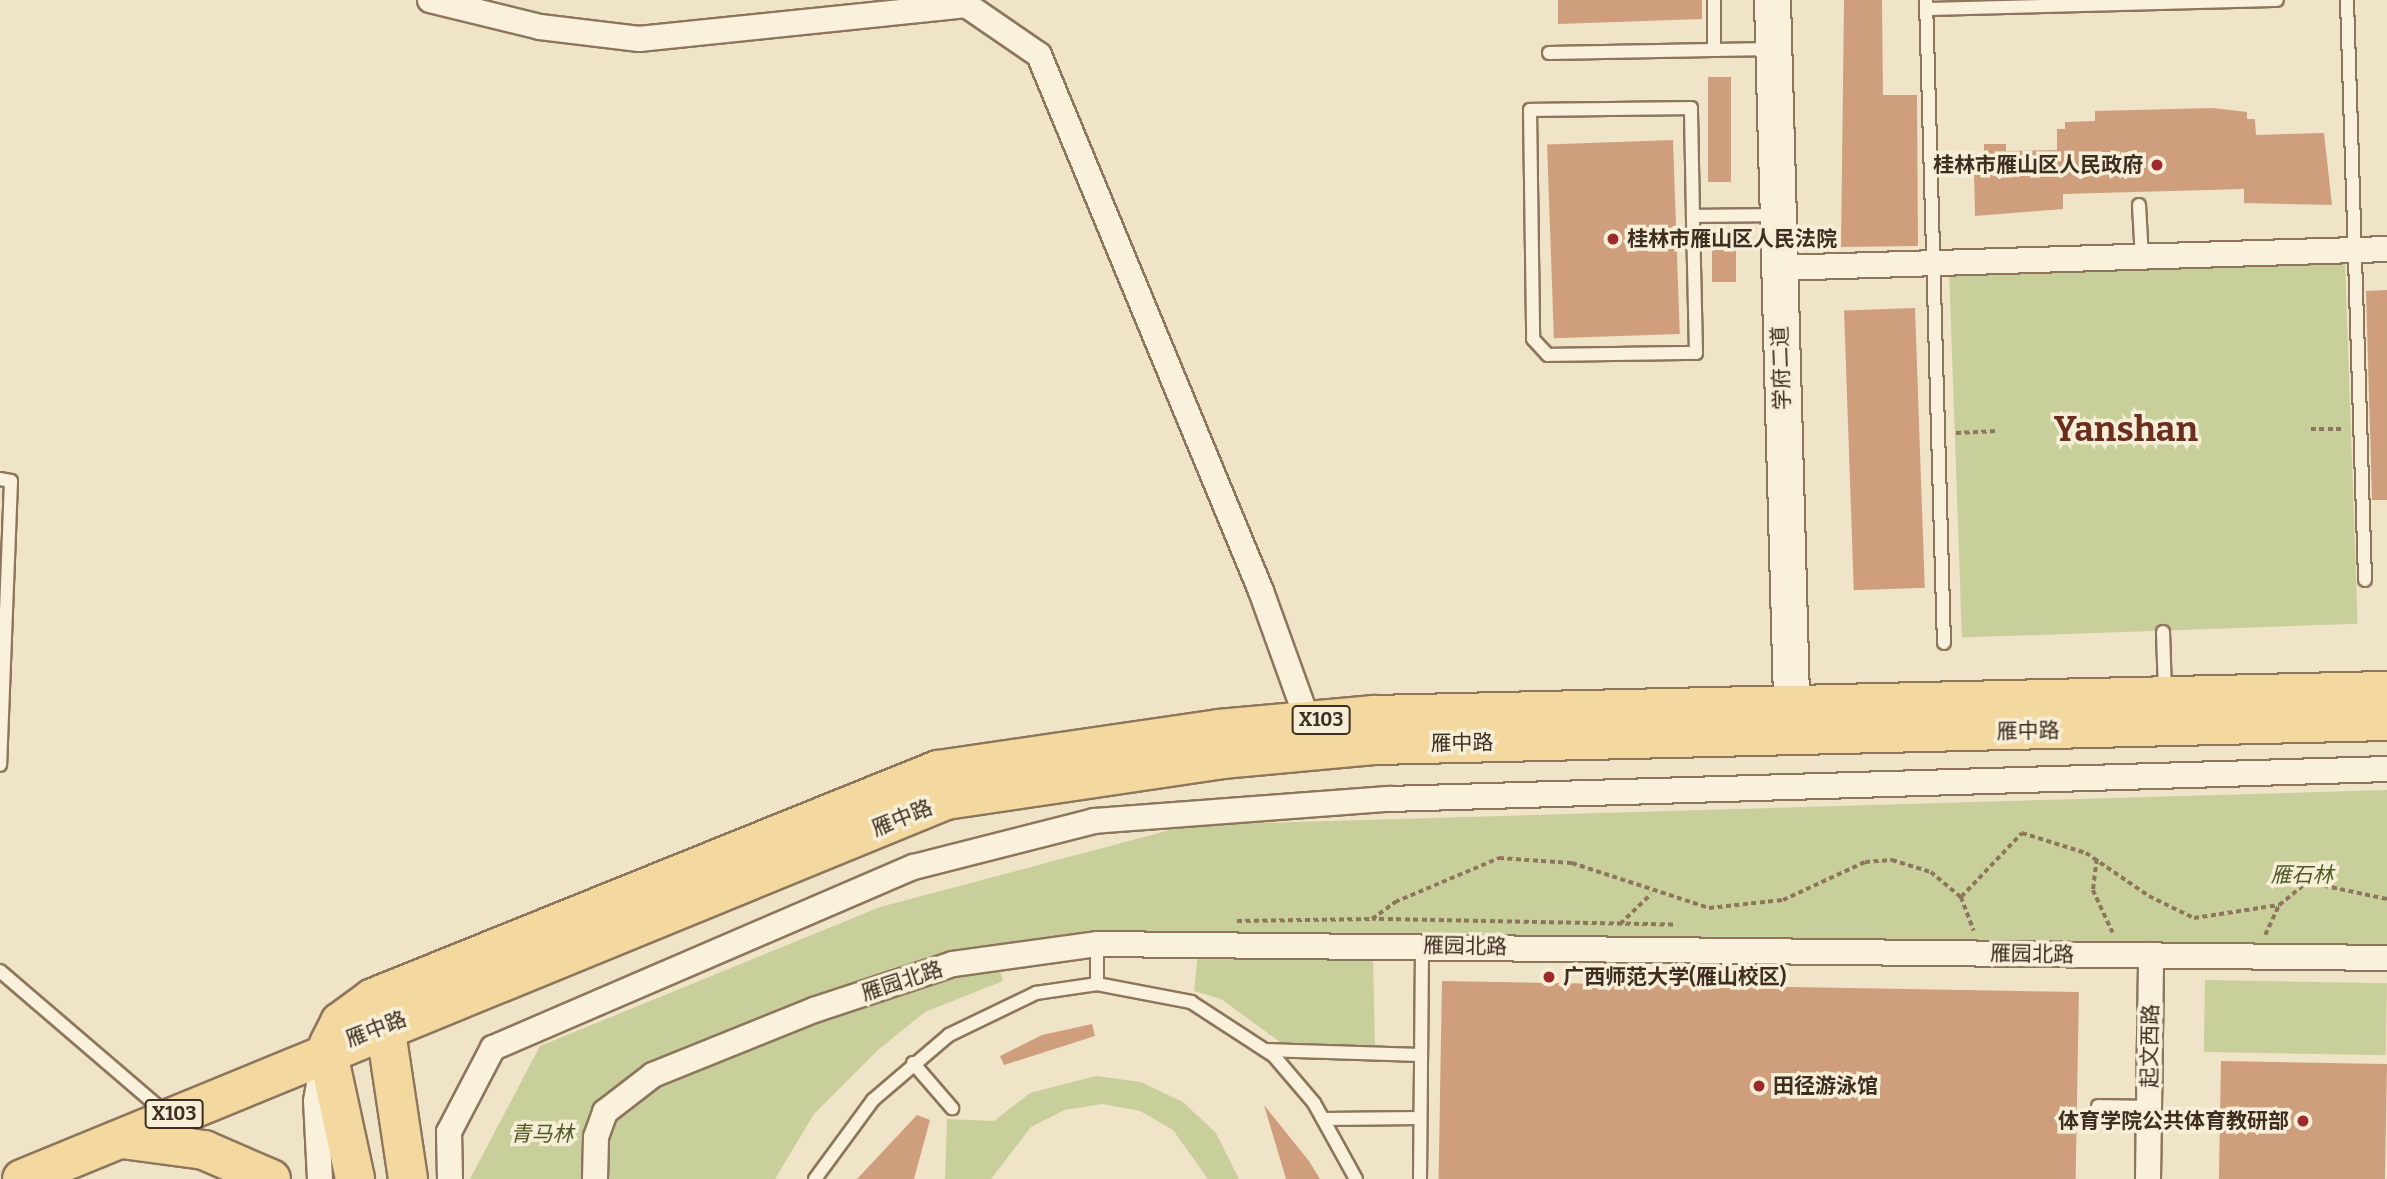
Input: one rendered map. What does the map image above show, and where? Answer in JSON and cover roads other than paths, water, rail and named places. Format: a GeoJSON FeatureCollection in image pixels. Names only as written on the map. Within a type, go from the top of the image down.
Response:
{"type":"FeatureCollection","features":[{"type":"Feature","properties":{"kind":"main road","name":"雁中路"},"geometry":{"type":"LineString","coordinates":[[2166,712],[2387,691]]}},
{"type":"Feature","properties":{"kind":"main road","name":"雁中路"},"geometry":{"type":"LineString","coordinates":[[327,1049],[340,1022],[373,998],[938,770],[1312,736],[1792,720],[2166,712],[2387,721]]}},
{"type":"Feature","properties":{"kind":"main road","name":"雁中路"},"geometry":{"type":"LineString","coordinates":[[327,1049],[946,800],[1312,736]]}},
{"type":"Feature","properties":{"kind":"main road"},"geometry":{"type":"LineString","coordinates":[[384,1025],[408,1179]]}},
{"type":"Feature","properties":{"kind":"main road"},"geometry":{"type":"LineString","coordinates":[[327,1049],[355,1179]]}},
{"type":"Feature","properties":{"kind":"main road","name":"X103"},"geometry":{"type":"LineString","coordinates":[[22,1179],[327,1049]]}},
{"type":"Feature","properties":{"kind":"main road"},"geometry":{"type":"LineString","coordinates":[[116,1138],[204,1150],[271,1179]]}},
{"type":"Feature","properties":{"kind":"street"},"geometry":{"type":"LineString","coordinates":[[430,0],[540,27],[639,39],[963,2],[1039,55],[1312,736]]}},
{"type":"Feature","properties":{"kind":"street","name":"学府二道"},"geometry":{"type":"LineString","coordinates":[[1772,0],[1777,268],[1792,720]]}},
{"type":"Feature","properties":{"kind":"street"},"geometry":{"type":"LineString","coordinates":[[1777,268],[1935,262],[2142,260],[2387,249]]}},
{"type":"Feature","properties":{"kind":"street"},"geometry":{"type":"LineString","coordinates":[[450,1179],[449,1132],[493,1048],[914,867],[1094,821],[1389,799],[2387,769]]}},
{"type":"Feature","properties":{"kind":"street","name":"雁园北路"},"geometry":{"type":"LineString","coordinates":[[595,1179],[596,1137],[605,1112],[635,1085],[814,1010],[953,964],[1097,944],[2387,958]]}},
{"type":"Feature","properties":{"kind":"street","name":"起文西路"},"geometry":{"type":"LineString","coordinates":[[2148,1179],[2151,955]]}},
{"type":"Feature","properties":{"kind":"street"},"geometry":{"type":"LineString","coordinates":[[320,1179],[316,1101],[327,1049]]}},
{"type":"Feature","properties":{"kind":"lane"},"geometry":{"type":"LineString","coordinates":[[1714,0],[1714,50]]}},
{"type":"Feature","properties":{"kind":"lane"},"geometry":{"type":"LineString","coordinates":[[1944,643],[1926,5],[2277,0]]}},
{"type":"Feature","properties":{"kind":"lane"},"geometry":{"type":"LineString","coordinates":[[2347,0],[2365,580]]}},
{"type":"Feature","properties":{"kind":"lane"},"geometry":{"type":"LineString","coordinates":[[1549,53],[1773,49]]}},
{"type":"Feature","properties":{"kind":"lane"},"geometry":{"type":"LineString","coordinates":[[1691,108],[1693,216],[1696,353],[1549,355],[1533,340],[1530,110],[1691,108]]}},
{"type":"Feature","properties":{"kind":"lane"},"geometry":{"type":"LineString","coordinates":[[2139,205],[2142,260]]}},
{"type":"Feature","properties":{"kind":"lane"},"geometry":{"type":"LineString","coordinates":[[1693,216],[1776,215]]}},
{"type":"Feature","properties":{"kind":"lane"},"geometry":{"type":"LineString","coordinates":[[0,480],[11,481],[0,765]]}},
{"type":"Feature","properties":{"kind":"lane"},"geometry":{"type":"LineString","coordinates":[[2163,632],[2166,712]]}},
{"type":"Feature","properties":{"kind":"lane"},"geometry":{"type":"LineString","coordinates":[[1097,944],[1097,984]]}},
{"type":"Feature","properties":{"kind":"lane"},"geometry":{"type":"LineString","coordinates":[[1420,1179],[1422,946]]}},
{"type":"Feature","properties":{"kind":"lane"},"geometry":{"type":"LineString","coordinates":[[0,971],[170,1116]]}},
{"type":"Feature","properties":{"kind":"lane"},"geometry":{"type":"LineString","coordinates":[[815,1179],[849,1126],[913,1063],[1001,1006],[1097,984],[1191,1002],[1265,1050],[1324,1119],[1356,1179]]}},
{"type":"Feature","properties":{"kind":"lane"},"geometry":{"type":"LineString","coordinates":[[1265,1050],[1421,1055]]}},
{"type":"Feature","properties":{"kind":"lane"},"geometry":{"type":"LineString","coordinates":[[913,1063],[952,1108]]}},
{"type":"Feature","properties":{"kind":"lane"},"geometry":{"type":"LineString","coordinates":[[2098,1106],[2149,1107]]}},
{"type":"Feature","properties":{"kind":"lane"},"geometry":{"type":"LineString","coordinates":[[1324,1119],[1420,1118]]}},
{"type":"Feature","properties":{"kind":"place","name":"桂林市雁山区人民政府"},"geometry":{"type":"Point","coordinates":[2157,165]}},
{"type":"Feature","properties":{"kind":"place","name":"桂林市雁山区人民法院"},"geometry":{"type":"Point","coordinates":[1613,239]}},
{"type":"Feature","properties":{"kind":"place","name":"广西师范大学(雁山校区)"},"geometry":{"type":"Point","coordinates":[1549,977]}},
{"type":"Feature","properties":{"kind":"place","name":"田径游泳馆"},"geometry":{"type":"Point","coordinates":[1759,1086]}},
{"type":"Feature","properties":{"kind":"place","name":"体育学院公共体育教研部"},"geometry":{"type":"Point","coordinates":[2303,1121]}},
{"type":"Feature","properties":{"kind":"district","name":"Yanshan"},"geometry":{"type":"Point","coordinates":[2126,429]}},
{"type":"Feature","properties":{"kind":"park label","name":"雁石林"},"geometry":{"type":"Point","coordinates":[2302,875]}},
{"type":"Feature","properties":{"kind":"park label","name":"青马林"},"geometry":{"type":"Point","coordinates":[542,1134]}}]}
